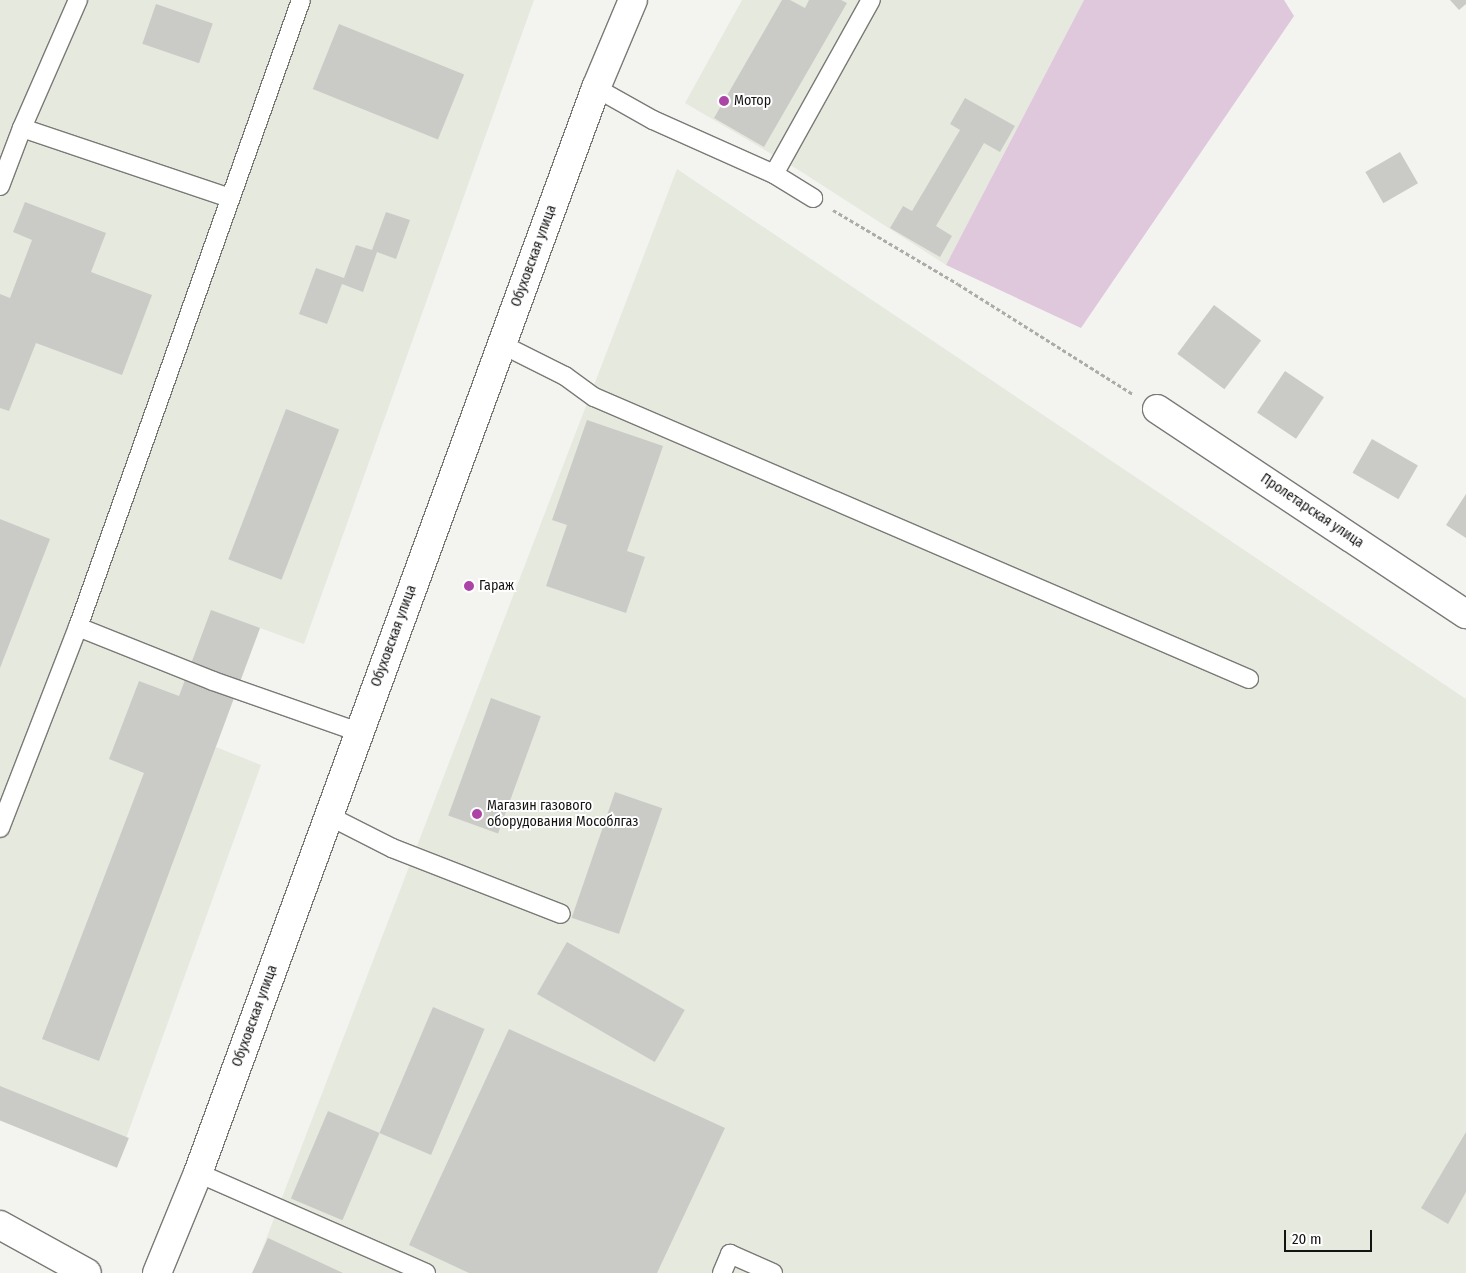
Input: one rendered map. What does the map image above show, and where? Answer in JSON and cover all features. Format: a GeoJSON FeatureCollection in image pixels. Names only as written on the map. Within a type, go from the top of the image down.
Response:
{"type":"FeatureCollection","features":[{"type":"Feature","properties":{"kind":"main road","name":"Обуховская улица"},"geometry":{"type":"LineString","coordinates":[[158,1273],[198,1173],[596,88],[633,0]]}},
{"type":"Feature","properties":{"kind":"main road","name":"Пролетарская улица"},"geometry":{"type":"LineString","coordinates":[[1157,409],[1466,614]]}},
{"type":"Feature","properties":{"kind":"main road"},"geometry":{"type":"LineString","coordinates":[[2,1231],[87,1273]]}},
{"type":"Feature","properties":{"kind":"lane"},"geometry":{"type":"LineString","coordinates":[[0,186],[22,128],[78,0]]}},
{"type":"Feature","properties":{"kind":"lane"},"geometry":{"type":"LineString","coordinates":[[0,828],[78,627],[301,0]]}},
{"type":"Feature","properties":{"kind":"lane"},"geometry":{"type":"LineString","coordinates":[[774,174],[871,0]]}},
{"type":"Feature","properties":{"kind":"lane"},"geometry":{"type":"LineString","coordinates":[[596,88],[653,120],[774,174],[813,198]]}},
{"type":"Feature","properties":{"kind":"lane"},"geometry":{"type":"LineString","coordinates":[[22,128],[230,198]]}},
{"type":"Feature","properties":{"kind":"lane"},"geometry":{"type":"LineString","coordinates":[[501,344],[565,376],[594,397],[1249,679]]}},
{"type":"Feature","properties":{"kind":"lane"},"geometry":{"type":"LineString","coordinates":[[78,627],[213,681],[359,732]]}},
{"type":"Feature","properties":{"kind":"lane"},"geometry":{"type":"LineString","coordinates":[[328,816],[392,848],[560,914]]}},
{"type":"Feature","properties":{"kind":"lane"},"geometry":{"type":"LineString","coordinates":[[198,1173],[426,1273]]}},
{"type":"Feature","properties":{"kind":"lane"},"geometry":{"type":"LineString","coordinates":[[722,1273],[730,1254],[772,1273]]}},
{"type":"Feature","properties":{"kind":"path"},"geometry":{"type":"LineString","coordinates":[[813,198],[958,284],[1157,409]]}},
{"type":"Feature","properties":{"kind":"shaded area"},"geometry":{"type":"Polygon","coordinates":[[[0,0],[534,0],[304,644],[260,628],[216,747],[261,765],[116,1166],[0,1118],[0,0]]]}},
{"type":"Feature","properties":{"kind":"shaded area"},"geometry":{"type":"Polygon","coordinates":[[[742,0],[1084,0],[946,265],[797,169],[685,103],[742,0]]]}},
{"type":"Feature","properties":{"kind":"shaded area"},"geometry":{"type":"Polygon","coordinates":[[[1084,0],[1284,0],[1294,16],[1081,328],[946,265],[1084,0]]]}},
{"type":"Feature","properties":{"kind":"shaded area"},"geometry":{"type":"Polygon","coordinates":[[[677,169],[1466,699],[1466,1273],[253,1273],[677,169]]]}},
{"type":"Feature","properties":{"kind":"building"},"geometry":{"type":"Polygon","coordinates":[[[782,0],[790,0],[805,8],[809,0],[841,0],[847,3],[764,147],[714,118],[782,0]]]}},
{"type":"Feature","properties":{"kind":"building"},"geometry":{"type":"Polygon","coordinates":[[[1450,0],[1466,0],[1466,4],[1459,10],[1450,0]]]}},
{"type":"Feature","properties":{"kind":"building"},"geometry":{"type":"Polygon","coordinates":[[[156,4],[213,24],[199,63],[142,44],[156,4]]]}},
{"type":"Feature","properties":{"kind":"building"},"geometry":{"type":"Polygon","coordinates":[[[339,24],[464,75],[438,139],[313,89],[339,24]]]}},
{"type":"Feature","properties":{"kind":"building"},"geometry":{"type":"Polygon","coordinates":[[[965,98],[1015,126],[1000,152],[984,143],[936,226],[952,236],[940,257],[890,228],[903,206],[912,211],[960,130],[950,124],[965,98]]]}},
{"type":"Feature","properties":{"kind":"building"},"geometry":{"type":"Polygon","coordinates":[[[1400,152],[1418,183],[1383,203],[1365,172],[1400,152]]]}},
{"type":"Feature","properties":{"kind":"building"},"geometry":{"type":"Polygon","coordinates":[[[25,202],[106,233],[91,272],[152,295],[122,375],[36,343],[9,411],[0,408],[0,294],[10,298],[32,240],[13,232],[25,202]]]}},
{"type":"Feature","properties":{"kind":"building"},"geometry":{"type":"Polygon","coordinates":[[[386,212],[410,220],[396,259],[377,252],[363,292],[342,284],[327,324],[299,314],[316,268],[344,278],[356,245],[372,250],[386,212]]]}},
{"type":"Feature","properties":{"kind":"building"},"geometry":{"type":"Polygon","coordinates":[[[1214,305],[1261,341],[1224,389],[1177,354],[1214,305]]]}},
{"type":"Feature","properties":{"kind":"building"},"geometry":{"type":"Polygon","coordinates":[[[1285,371],[1324,397],[1296,439],[1257,412],[1285,371]]]}},
{"type":"Feature","properties":{"kind":"building"},"geometry":{"type":"Polygon","coordinates":[[[286,409],[339,429],[282,580],[228,559],[286,409]]]}},
{"type":"Feature","properties":{"kind":"building"},"geometry":{"type":"Polygon","coordinates":[[[587,420],[663,446],[627,551],[645,557],[626,613],[546,586],[567,525],[552,520],[587,420]]]}},
{"type":"Feature","properties":{"kind":"building"},"geometry":{"type":"Polygon","coordinates":[[[1372,439],[1418,466],[1398,499],[1352,473],[1372,439]]]}},
{"type":"Feature","properties":{"kind":"building"},"geometry":{"type":"Polygon","coordinates":[[[1466,494],[1466,538],[1446,525],[1466,494]]]}},
{"type":"Feature","properties":{"kind":"building"},"geometry":{"type":"Polygon","coordinates":[[[0,519],[50,539],[0,668],[0,519]]]}},
{"type":"Feature","properties":{"kind":"building"},"geometry":{"type":"Polygon","coordinates":[[[211,610],[260,628],[99,1061],[42,1039],[144,773],[109,759],[139,681],[179,696],[211,610]]]}},
{"type":"Feature","properties":{"kind":"building"},"geometry":{"type":"Polygon","coordinates":[[[491,698],[541,716],[498,834],[448,815],[491,698]]]}},
{"type":"Feature","properties":{"kind":"building"},"geometry":{"type":"Polygon","coordinates":[[[615,792],[662,808],[619,934],[572,918],[615,792]]]}},
{"type":"Feature","properties":{"kind":"building"},"geometry":{"type":"Polygon","coordinates":[[[567,942],[685,1010],[655,1062],[537,994],[567,942]]]}},
{"type":"Feature","properties":{"kind":"building"},"geometry":{"type":"Polygon","coordinates":[[[433,1007],[485,1029],[431,1155],[379,1133],[433,1007]]]}},
{"type":"Feature","properties":{"kind":"building"},"geometry":{"type":"Polygon","coordinates":[[[509,1029],[725,1128],[657,1273],[469,1273],[409,1245],[509,1029]]]}},
{"type":"Feature","properties":{"kind":"building"},"geometry":{"type":"Polygon","coordinates":[[[0,1086],[129,1138],[117,1168],[0,1121],[0,1086]]]}},
{"type":"Feature","properties":{"kind":"building"},"geometry":{"type":"Polygon","coordinates":[[[328,1111],[380,1133],[342,1220],[291,1198],[328,1111]]]}},
{"type":"Feature","properties":{"kind":"building"},"geometry":{"type":"Polygon","coordinates":[[[1466,1132],[1466,1192],[1448,1224],[1421,1208],[1466,1132]]]}},
{"type":"Feature","properties":{"kind":"building"},"geometry":{"type":"Polygon","coordinates":[[[268,1238],[343,1273],[252,1273],[268,1238]]]}},
{"type":"Feature","properties":{"kind":"place","name":"Мотор"},"geometry":{"type":"Point","coordinates":[724,101]}},
{"type":"Feature","properties":{"kind":"place","name":"Гараж"},"geometry":{"type":"Point","coordinates":[469,586]}},
{"type":"Feature","properties":{"kind":"place","name":"Магазин газового оборудования Мособлгаз"},"geometry":{"type":"Point","coordinates":[477,814]}}]}
